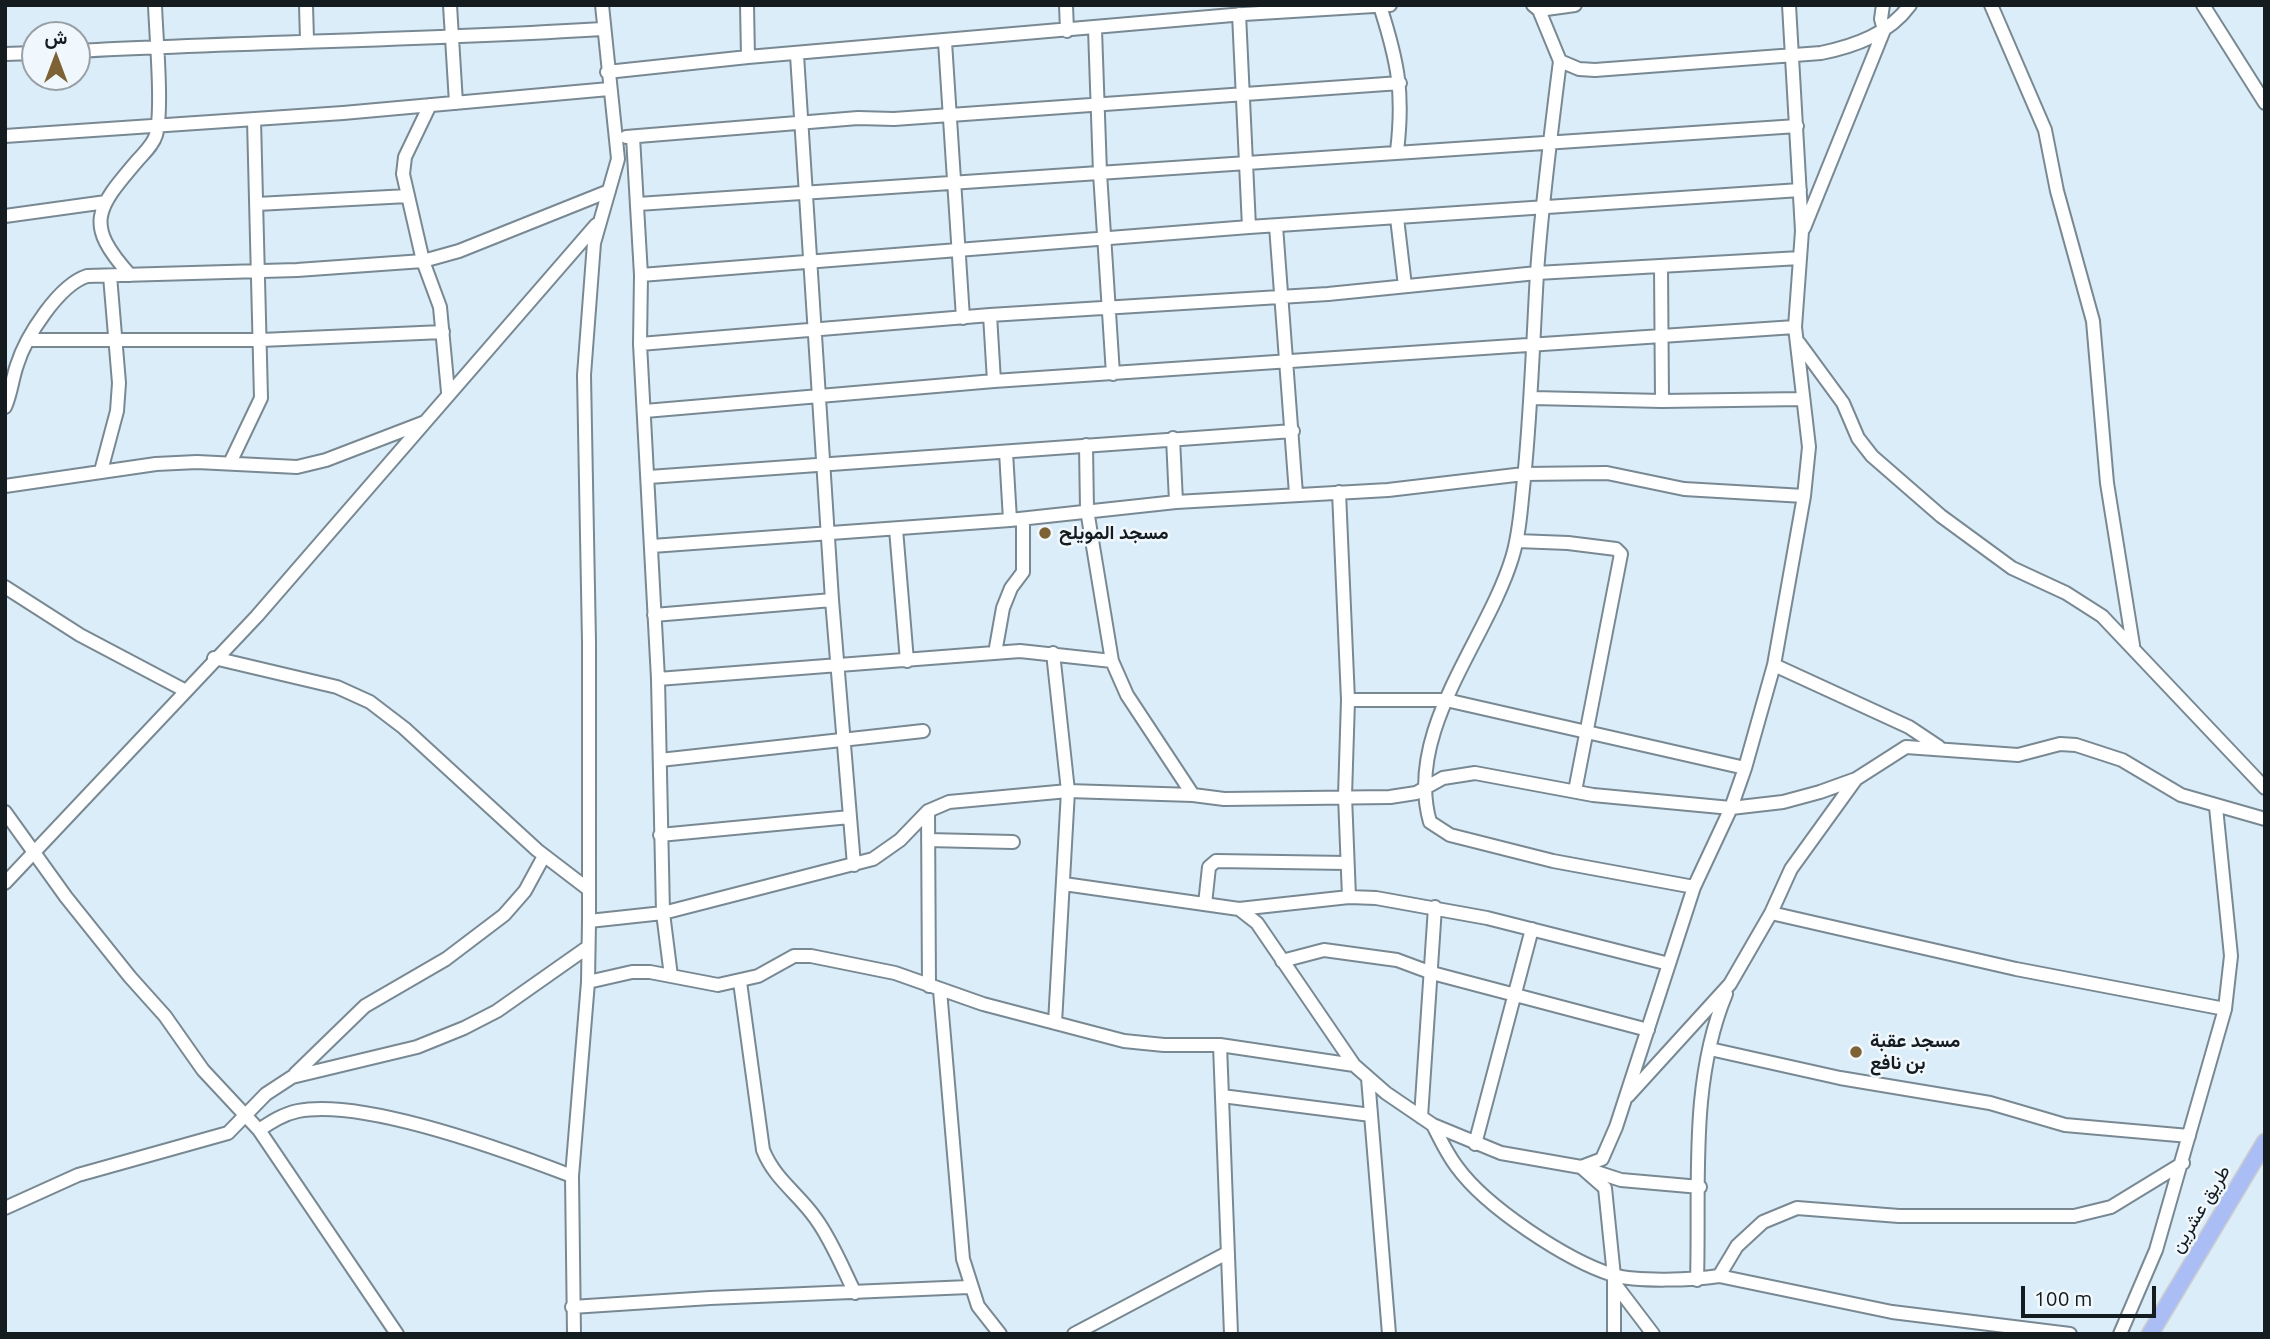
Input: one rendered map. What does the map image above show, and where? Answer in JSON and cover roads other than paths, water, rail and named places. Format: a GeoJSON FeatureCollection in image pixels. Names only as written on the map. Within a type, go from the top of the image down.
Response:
{"type":"FeatureCollection","features":[{"type":"Feature","properties":{"kind":"main road","name":"طريق عشرين"},"geometry":{"type":"LineString","coordinates":[[2150,1334],[2265,1142]]}},
{"type":"Feature","properties":{"kind":"street"},"geometry":{"type":"LineString","coordinates":[[130,275],[103,240],[102,221],[106,202],[120,179],[154,141],[158,127],[155,5]]}},
{"type":"Feature","properties":{"kind":"street"},"geometry":{"type":"LineString","coordinates":[[306,5],[307,40]]}},
{"type":"Feature","properties":{"kind":"street"},"geometry":{"type":"LineString","coordinates":[[450,5],[456,103]]}},
{"type":"Feature","properties":{"kind":"street"},"geometry":{"type":"LineString","coordinates":[[574,1334],[572,1176],[588,982],[589,921],[589,642],[584,376],[596,225],[617,169],[617,138],[602,29],[602,5]]}},
{"type":"Feature","properties":{"kind":"street"},"geometry":{"type":"LineString","coordinates":[[747,5],[748,57]]}},
{"type":"Feature","properties":{"kind":"street"},"geometry":{"type":"LineString","coordinates":[[1066,5],[1068,31]]}},
{"type":"Feature","properties":{"kind":"street"},"geometry":{"type":"LineString","coordinates":[[607,72],[748,57],[1095,29],[1243,11],[1390,5]]}},
{"type":"Feature","properties":{"kind":"street"},"geometry":{"type":"LineString","coordinates":[[1575,5],[1536,8],[1560,61],[1537,273],[1533,398],[1517,541],[1505,576],[1446,700],[1429,761],[1426,787],[1430,822],[1450,835],[1553,861],[1694,887]]}},
{"type":"Feature","properties":{"kind":"street"},"geometry":{"type":"LineString","coordinates":[[1581,1167],[1602,1159],[1625,1099],[1694,887],[1731,808],[1745,768],[1774,665],[1804,496],[1809,447],[1796,334],[1802,232],[1789,5]]}},
{"type":"Feature","properties":{"kind":"street"},"geometry":{"type":"LineString","coordinates":[[1802,232],[1884,30],[1881,19],[1883,5]]}},
{"type":"Feature","properties":{"kind":"street"},"geometry":{"type":"LineString","coordinates":[[1560,61],[1579,69],[1595,70],[1845,48],[1884,30],[1910,5]]}},
{"type":"Feature","properties":{"kind":"street"},"geometry":{"type":"LineString","coordinates":[[1991,5],[2045,130],[2057,191],[2093,321],[2107,483],[2133,645]]}},
{"type":"Feature","properties":{"kind":"street"},"geometry":{"type":"LineString","coordinates":[[2203,5],[2265,103]]}},
{"type":"Feature","properties":{"kind":"street"},"geometry":{"type":"LineString","coordinates":[[1381,6],[1398,63],[1400,83],[1397,151]]}},
{"type":"Feature","properties":{"kind":"street"},"geometry":{"type":"LineString","coordinates":[[1243,11],[1243,96],[1249,227]]}},
{"type":"Feature","properties":{"kind":"street"},"geometry":{"type":"LineString","coordinates":[[91,50],[602,29]]}},
{"type":"Feature","properties":{"kind":"street"},"geometry":{"type":"LineString","coordinates":[[1095,29],[1100,173],[1113,374]]}},
{"type":"Feature","properties":{"kind":"street"},"geometry":{"type":"LineString","coordinates":[[945,42],[964,317]]}},
{"type":"Feature","properties":{"kind":"street"},"geometry":{"type":"LineString","coordinates":[[5,44],[5,54]]}},
{"type":"Feature","properties":{"kind":"street"},"geometry":{"type":"LineString","coordinates":[[797,55],[830,534],[832,600],[854,865]]}},
{"type":"Feature","properties":{"kind":"street"},"geometry":{"type":"LineString","coordinates":[[617,138],[802,125],[858,118],[889,120],[1400,83]]}},
{"type":"Feature","properties":{"kind":"street"},"geometry":{"type":"LineString","coordinates":[[5,136],[254,120],[609,89]]}},
{"type":"Feature","properties":{"kind":"street"},"geometry":{"type":"LineString","coordinates":[[430,105],[403,164],[423,261],[438,299],[449,393]]}},
{"type":"Feature","properties":{"kind":"street"},"geometry":{"type":"LineString","coordinates":[[230,463],[261,398],[260,272],[254,120]]}},
{"type":"Feature","properties":{"kind":"street"},"geometry":{"type":"LineString","coordinates":[[638,204],[1797,126]]}},
{"type":"Feature","properties":{"kind":"street"},"geometry":{"type":"LineString","coordinates":[[633,137],[641,275],[640,344],[658,679],[663,913],[671,976]]}},
{"type":"Feature","properties":{"kind":"street"},"geometry":{"type":"LineString","coordinates":[[641,275],[1249,227],[1800,190]]}},
{"type":"Feature","properties":{"kind":"street"},"geometry":{"type":"LineString","coordinates":[[5,407],[17,363],[50,306],[74,280],[87,275],[260,272],[423,261],[459,251],[609,191]]}},
{"type":"Feature","properties":{"kind":"street"},"geometry":{"type":"LineString","coordinates":[[257,204],[408,196]]}},
{"type":"Feature","properties":{"kind":"street"},"geometry":{"type":"LineString","coordinates":[[5,216],[106,202]]}},
{"type":"Feature","properties":{"kind":"street"},"geometry":{"type":"LineString","coordinates":[[1397,218],[1405,286]]}},
{"type":"Feature","properties":{"kind":"street"},"geometry":{"type":"LineString","coordinates":[[5,883],[291,578],[596,225]]}},
{"type":"Feature","properties":{"kind":"street"},"geometry":{"type":"LineString","coordinates":[[1276,226],[1296,494]]}},
{"type":"Feature","properties":{"kind":"street"},"geometry":{"type":"LineString","coordinates":[[640,344],[990,315],[1405,286],[1537,273],[1800,258]]}},
{"type":"Feature","properties":{"kind":"street"},"geometry":{"type":"LineString","coordinates":[[1661,266],[1662,401]]}},
{"type":"Feature","properties":{"kind":"street"},"geometry":{"type":"LineString","coordinates":[[101,471],[118,397],[110,275]]}},
{"type":"Feature","properties":{"kind":"street"},"geometry":{"type":"LineString","coordinates":[[990,315],[994,381]]}},
{"type":"Feature","properties":{"kind":"street"},"geometry":{"type":"LineString","coordinates":[[29,340],[261,340],[443,332]]}},
{"type":"Feature","properties":{"kind":"street"},"geometry":{"type":"LineString","coordinates":[[1796,334],[1843,403],[1858,438],[1887,471],[1981,547],[2012,568],[2084,603],[2133,645],[2236,760],[2265,788]]}},
{"type":"Feature","properties":{"kind":"street"},"geometry":{"type":"LineString","coordinates":[[645,411],[994,381],[1535,343],[1662,335],[1796,334]]}},
{"type":"Feature","properties":{"kind":"street"},"geometry":{"type":"LineString","coordinates":[[1533,398],[1662,401],[1803,399]]}},
{"type":"Feature","properties":{"kind":"street"},"geometry":{"type":"LineString","coordinates":[[5,486],[156,464],[230,463],[284,468],[312,464],[427,421]]}},
{"type":"Feature","properties":{"kind":"street"},"geometry":{"type":"LineString","coordinates":[[649,478],[1293,431]]}},
{"type":"Feature","properties":{"kind":"street"},"geometry":{"type":"LineString","coordinates":[[1173,438],[1176,502]]}},
{"type":"Feature","properties":{"kind":"street"},"geometry":{"type":"LineString","coordinates":[[1086,445],[1087,510],[1112,661],[1127,695],[1193,795]]}},
{"type":"Feature","properties":{"kind":"street"},"geometry":{"type":"LineString","coordinates":[[996,653],[1003,608],[1023,572],[1006,452]]}},
{"type":"Feature","properties":{"kind":"street"},"geometry":{"type":"LineString","coordinates":[[652,546],[1016,520],[1176,502],[1388,490],[1524,474],[1607,473],[1684,489],[1804,496]]}},
{"type":"Feature","properties":{"kind":"street"},"geometry":{"type":"LineString","coordinates":[[1339,492],[1348,700],[1345,796],[1349,897]]}},
{"type":"Feature","properties":{"kind":"street"},"geometry":{"type":"LineString","coordinates":[[897,529],[907,661]]}},
{"type":"Feature","properties":{"kind":"street"},"geometry":{"type":"LineString","coordinates":[[1517,541],[1589,545],[1616,550],[1621,554],[1575,792]]}},
{"type":"Feature","properties":{"kind":"street"},"geometry":{"type":"LineString","coordinates":[[5,587],[80,635],[186,691]]}},
{"type":"Feature","properties":{"kind":"street"},"geometry":{"type":"LineString","coordinates":[[654,615],[832,600]]}},
{"type":"Feature","properties":{"kind":"street"},"geometry":{"type":"LineString","coordinates":[[658,679],[996,653],[1053,653],[1112,661]]}},
{"type":"Feature","properties":{"kind":"street"},"geometry":{"type":"LineString","coordinates":[[1053,653],[1068,791],[1055,1023]]}},
{"type":"Feature","properties":{"kind":"street"},"geometry":{"type":"LineString","coordinates":[[215,658],[337,687],[370,702],[396,721],[544,856],[588,889]]}},
{"type":"Feature","properties":{"kind":"street"},"geometry":{"type":"LineString","coordinates":[[1774,665],[1909,727],[1946,751]]}},
{"type":"Feature","properties":{"kind":"street"},"geometry":{"type":"LineString","coordinates":[[1348,700],[1446,700],[1745,768]]}},
{"type":"Feature","properties":{"kind":"street"},"geometry":{"type":"LineString","coordinates":[[660,760],[923,731]]}},
{"type":"Feature","properties":{"kind":"street"},"geometry":{"type":"LineString","coordinates":[[589,921],[663,913],[854,865],[888,850],[928,811],[949,802],[1068,791],[1193,795],[1224,799],[1407,796],[1443,778],[1475,773],[1575,792],[1731,808],[1783,802],[1856,779],[1906,747],[2018,755],[2060,744],[2076,745],[2122,760],[2181,795],[2265,819]]}},
{"type":"Feature","properties":{"kind":"street"},"geometry":{"type":"LineString","coordinates":[[1697,1280],[1700,1187],[1697,1118],[1717,1016],[1730,984],[1771,913],[1791,869],[1856,779]]}},
{"type":"Feature","properties":{"kind":"street"},"geometry":{"type":"LineString","coordinates":[[2120,1334],[2156,1250],[2225,1009],[2231,956],[2216,807]]}},
{"type":"Feature","properties":{"kind":"street"},"geometry":{"type":"LineString","coordinates":[[928,811],[935,988],[963,1259],[978,1306],[999,1334]]}},
{"type":"Feature","properties":{"kind":"street"},"geometry":{"type":"LineString","coordinates":[[5,812],[33,853],[130,977],[165,1016],[203,1069],[259,1130],[397,1334]]}},
{"type":"Feature","properties":{"kind":"street"},"geometry":{"type":"LineString","coordinates":[[660,835],[850,817]]}},
{"type":"Feature","properties":{"kind":"street"},"geometry":{"type":"LineString","coordinates":[[928,841],[1013,842]]}},
{"type":"Feature","properties":{"kind":"street"},"geometry":{"type":"LineString","coordinates":[[5,1208],[78,1175],[228,1133],[266,1094],[292,1077],[365,1006],[438,965],[504,915],[525,891],[544,856]]}},
{"type":"Feature","properties":{"kind":"street"},"geometry":{"type":"LineString","coordinates":[[1205,904],[1209,867],[1216,861],[1347,863]]}},
{"type":"Feature","properties":{"kind":"street"},"geometry":{"type":"LineString","coordinates":[[1063,884],[1239,909],[1349,897],[1435,907],[1669,964]]}},
{"type":"Feature","properties":{"kind":"street"},"geometry":{"type":"LineString","coordinates":[[1421,1117],[1435,907]]}},
{"type":"Feature","properties":{"kind":"street"},"geometry":{"type":"LineString","coordinates":[[1239,909],[1257,923],[1354,1065],[1433,1125],[1501,1153],[1581,1167],[1621,1181],[1700,1187]]}},
{"type":"Feature","properties":{"kind":"street"},"geometry":{"type":"LineString","coordinates":[[1771,913],[2016,969],[2225,1009]]}},
{"type":"Feature","properties":{"kind":"street"},"geometry":{"type":"LineString","coordinates":[[1475,1144],[1532,929]]}},
{"type":"Feature","properties":{"kind":"street"},"geometry":{"type":"LineString","coordinates":[[292,1077],[417,1047],[454,1032],[497,1011],[588,947]]}},
{"type":"Feature","properties":{"kind":"street"},"geometry":{"type":"LineString","coordinates":[[1282,961],[1324,950],[1397,960],[1432,973],[1648,1030]]}},
{"type":"Feature","properties":{"kind":"street"},"geometry":{"type":"LineString","coordinates":[[588,982],[632,971],[718,985],[758,976],[794,956],[811,956],[895,973],[935,988],[1124,1041],[1220,1045],[1354,1065]]}},
{"type":"Feature","properties":{"kind":"street"},"geometry":{"type":"LineString","coordinates":[[740,982],[763,1150],[776,1176],[816,1219],[855,1293]]}},
{"type":"Feature","properties":{"kind":"street"},"geometry":{"type":"LineString","coordinates":[[1625,1099],[1730,984]]}},
{"type":"Feature","properties":{"kind":"street"},"geometry":{"type":"LineString","coordinates":[[1220,1045],[1231,1334]]}},
{"type":"Feature","properties":{"kind":"street"},"geometry":{"type":"LineString","coordinates":[[1710,1049],[1840,1078],[1990,1103],[2065,1125],[2189,1136]]}},
{"type":"Feature","properties":{"kind":"street"},"geometry":{"type":"LineString","coordinates":[[1368,1078],[1390,1334]]}},
{"type":"Feature","properties":{"kind":"street"},"geometry":{"type":"LineString","coordinates":[[1222,1096],[1371,1115]]}},
{"type":"Feature","properties":{"kind":"street"},"geometry":{"type":"LineString","coordinates":[[259,1130],[296,1111],[354,1111],[434,1130],[572,1176]]}},
{"type":"Feature","properties":{"kind":"street"},"geometry":{"type":"LineString","coordinates":[[1433,1125],[1458,1169],[1544,1244],[1614,1279],[1697,1280],[1719,1276],[1892,1312],[2070,1334]]}},
{"type":"Feature","properties":{"kind":"street"},"geometry":{"type":"LineString","coordinates":[[1719,1276],[1737,1246],[1763,1222],[1797,1208],[1899,1216],[2074,1216],[2111,1207],[2183,1163]]}},
{"type":"Feature","properties":{"kind":"street"},"geometry":{"type":"LineString","coordinates":[[1581,1167],[1605,1188],[1614,1279],[1614,1334]]}},
{"type":"Feature","properties":{"kind":"street"},"geometry":{"type":"LineString","coordinates":[[1074,1334],[1227,1253]]}},
{"type":"Feature","properties":{"kind":"street"},"geometry":{"type":"LineString","coordinates":[[1614,1279],[1653,1334]]}},
{"type":"Feature","properties":{"kind":"street"},"geometry":{"type":"LineString","coordinates":[[572,1307],[970,1287]]}},
{"type":"Feature","properties":{"kind":"place","name":"مسجد المويلح"},"geometry":{"type":"Point","coordinates":[1045,533]}},
{"type":"Feature","properties":{"kind":"place","name":"مسجد عقبة بن نافع"},"geometry":{"type":"Point","coordinates":[1856,1052]}}]}
